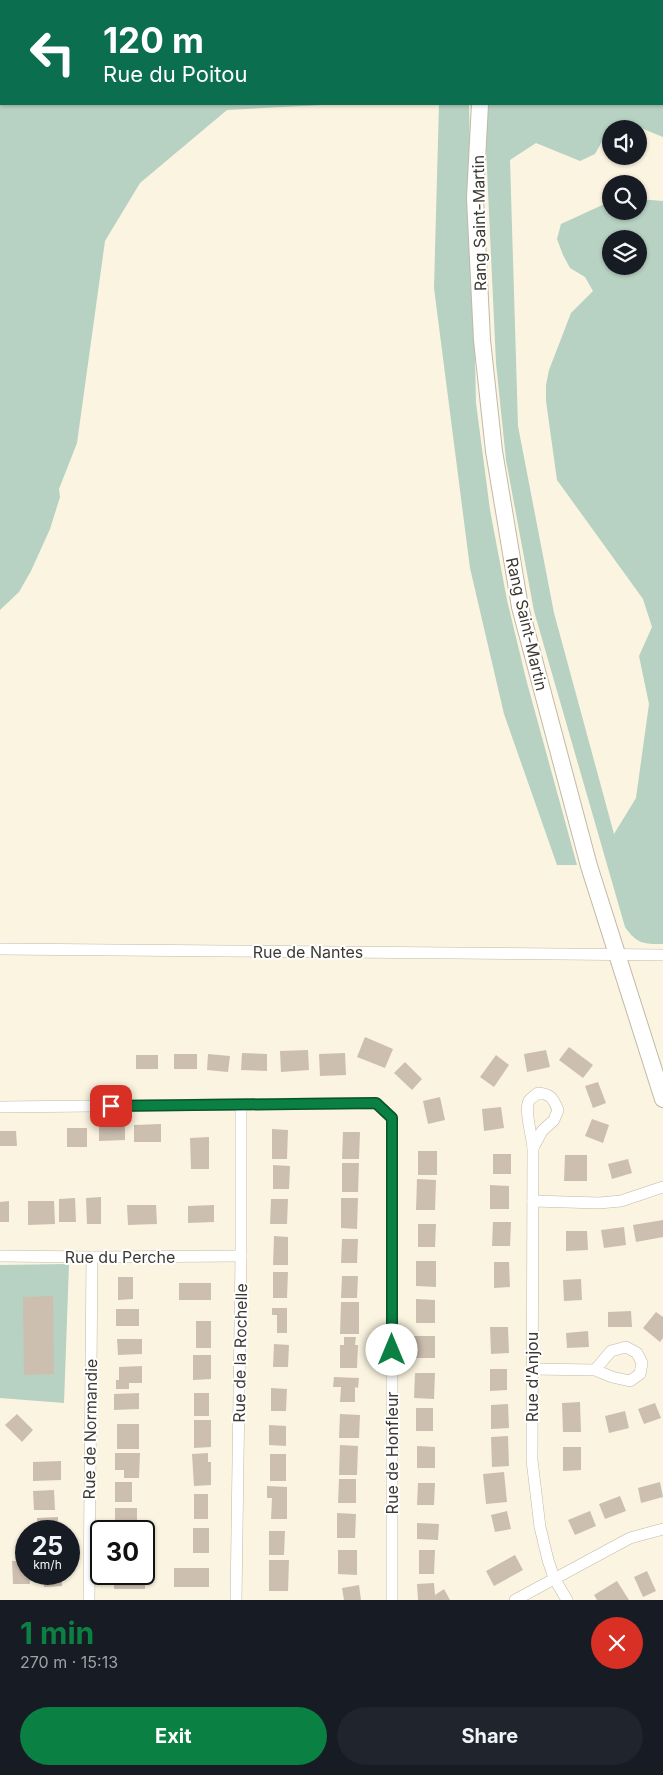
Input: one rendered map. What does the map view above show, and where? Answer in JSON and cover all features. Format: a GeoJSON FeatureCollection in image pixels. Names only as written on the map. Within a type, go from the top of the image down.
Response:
{"type":"FeatureCollection","features":[{"type":"Feature","properties":{"kind":"street","name":"Rang Saint-Martin"},"geometry":{"type":"LineString","coordinates":[[480,105],[475,198],[482,340],[494,451],[520,607],[589,866],[663,1099]]}},
{"type":"Feature","properties":{"kind":"street","name":"Rue de Nantes"},"geometry":{"type":"LineString","coordinates":[[0,950],[663,955]]}},
{"type":"Feature","properties":{"kind":"street","name":"Rue de Honfleur"},"geometry":{"type":"LineString","coordinates":[[241,1105],[376,1103],[392,1118],[392,1600]]}},
{"type":"Feature","properties":{"kind":"street"},"geometry":{"type":"LineString","coordinates":[[0,1106],[241,1105]]}},
{"type":"Feature","properties":{"kind":"street","name":"Rue de la Rochelle"},"geometry":{"type":"LineString","coordinates":[[236,1600],[241,1256],[241,1105]]}},
{"type":"Feature","properties":{"kind":"street","name":"Rue d'Anjou"},"geometry":{"type":"LineString","coordinates":[[533,1148],[532,1460],[540,1527],[548,1560],[554,1578],[567,1600]]}},
{"type":"Feature","properties":{"kind":"street"},"geometry":{"type":"LineString","coordinates":[[533,1201],[590,1203],[621,1201],[663,1187]]}},
{"type":"Feature","properties":{"kind":"street","name":"Rue du Perche"},"geometry":{"type":"LineString","coordinates":[[0,1256],[241,1256]]}},
{"type":"Feature","properties":{"kind":"street","name":"Rue de Normandie"},"geometry":{"type":"LineString","coordinates":[[89,1600],[92,1257]]}},
{"type":"Feature","properties":{"kind":"street"},"geometry":{"type":"LineString","coordinates":[[533,1369],[595,1370]]}},
{"type":"Feature","properties":{"kind":"street"},"geometry":{"type":"LineString","coordinates":[[515,1600],[630,1538],[663,1529]]}},
{"type":"Feature","properties":{"kind":"green space"},"geometry":{"type":"Polygon","coordinates":[[[0,105],[322,105],[227,110],[140,183],[105,241],[77,443],[59,489],[60,497],[50,529],[19,592],[0,610],[0,105]]]}},
{"type":"Feature","properties":{"kind":"green space"},"geometry":{"type":"Polygon","coordinates":[[[439,105],[469,105],[476,403],[490,510],[507,600],[526,679],[577,865],[557,865],[504,714],[470,568],[434,288],[439,105]]]}},
{"type":"Feature","properties":{"kind":"green space"},"geometry":{"type":"Polygon","coordinates":[[[487,105],[663,105],[663,137],[647,131],[647,120],[602,120],[602,141],[595,154],[580,161],[536,143],[510,160],[518,426],[554,613],[614,834],[636,798],[649,704],[639,656],[652,627],[643,599],[557,480],[546,401],[546,385],[549,370],[571,313],[593,291],[585,277],[570,268],[557,239],[561,224],[602,205],[602,220],[647,220],[647,200],[663,201],[663,944],[641,942],[633,937],[625,927],[534,611],[506,460],[496,363],[485,126],[487,105]]]}},
{"type":"Feature","properties":{"kind":"green space"},"geometry":{"type":"Polygon","coordinates":[[[69,1264],[64,1403],[0,1398],[0,1265],[69,1264]]]}},
{"type":"Feature","properties":{"kind":"building"},"geometry":{"type":"Polygon","coordinates":[[[365,1037],[393,1049],[385,1068],[357,1057],[365,1037]]]}},
{"type":"Feature","properties":{"kind":"building"},"geometry":{"type":"Polygon","coordinates":[[[569,1047],[593,1065],[583,1078],[559,1060],[569,1047]]]}},
{"type":"Feature","properties":{"kind":"building"},"geometry":{"type":"Polygon","coordinates":[[[308,1050],[309,1070],[281,1072],[280,1051],[308,1050]]]}},
{"type":"Feature","properties":{"kind":"building"},"geometry":{"type":"Polygon","coordinates":[[[546,1050],[550,1067],[527,1072],[524,1054],[546,1050]]]}},
{"type":"Feature","properties":{"kind":"building"},"geometry":{"type":"Polygon","coordinates":[[[242,1053],[267,1054],[267,1071],[241,1070],[242,1053]]]}},
{"type":"Feature","properties":{"kind":"building"},"geometry":{"type":"Polygon","coordinates":[[[345,1053],[346,1075],[320,1076],[319,1054],[345,1053]]]}},
{"type":"Feature","properties":{"kind":"building"},"geometry":{"type":"Polygon","coordinates":[[[174,1054],[197,1054],[197,1069],[174,1069],[174,1054]]]}},
{"type":"Feature","properties":{"kind":"building"},"geometry":{"type":"Polygon","coordinates":[[[208,1054],[230,1056],[228,1072],[207,1070],[208,1054]]]}},
{"type":"Feature","properties":{"kind":"building"},"geometry":{"type":"Polygon","coordinates":[[[136,1055],[158,1055],[158,1069],[136,1069],[136,1055]]]}},
{"type":"Feature","properties":{"kind":"building"},"geometry":{"type":"Polygon","coordinates":[[[496,1055],[509,1065],[494,1087],[480,1077],[496,1055]]]}},
{"type":"Feature","properties":{"kind":"building"},"geometry":{"type":"Polygon","coordinates":[[[405,1062],[422,1079],[412,1090],[394,1073],[405,1062]]]}},
{"type":"Feature","properties":{"kind":"building"},"geometry":{"type":"Polygon","coordinates":[[[598,1082],[606,1103],[593,1108],[585,1086],[598,1082]]]}},
{"type":"Feature","properties":{"kind":"building"},"geometry":{"type":"Polygon","coordinates":[[[440,1097],[445,1120],[428,1124],[423,1101],[440,1097]]]}},
{"type":"Feature","properties":{"kind":"building"},"geometry":{"type":"Polygon","coordinates":[[[501,1107],[504,1128],[484,1131],[482,1109],[501,1107]]]}},
{"type":"Feature","properties":{"kind":"building"},"geometry":{"type":"Polygon","coordinates":[[[592,1119],[609,1125],[603,1143],[585,1136],[592,1119]]]}},
{"type":"Feature","properties":{"kind":"building"},"geometry":{"type":"Polygon","coordinates":[[[161,1124],[161,1142],[134,1142],[134,1125],[161,1124]]]}},
{"type":"Feature","properties":{"kind":"building"},"geometry":{"type":"Polygon","coordinates":[[[125,1126],[125,1140],[99,1141],[99,1127],[125,1126]]]}},
{"type":"Feature","properties":{"kind":"building"},"geometry":{"type":"Polygon","coordinates":[[[67,1128],[87,1128],[87,1147],[67,1147],[67,1128]]]}},
{"type":"Feature","properties":{"kind":"building"},"geometry":{"type":"Polygon","coordinates":[[[272,1129],[288,1130],[287,1159],[272,1159],[272,1129]]]}},
{"type":"Feature","properties":{"kind":"building"},"geometry":{"type":"Polygon","coordinates":[[[0,1131],[16,1131],[17,1146],[0,1146],[0,1131]]]}},
{"type":"Feature","properties":{"kind":"building"},"geometry":{"type":"Polygon","coordinates":[[[343,1132],[360,1132],[359,1159],[342,1159],[343,1132]]]}},
{"type":"Feature","properties":{"kind":"building"},"geometry":{"type":"Polygon","coordinates":[[[209,1137],[209,1169],[191,1169],[190,1138],[209,1137]]]}},
{"type":"Feature","properties":{"kind":"building"},"geometry":{"type":"Polygon","coordinates":[[[418,1151],[437,1151],[437,1175],[418,1175],[418,1151]]]}},
{"type":"Feature","properties":{"kind":"building"},"geometry":{"type":"Polygon","coordinates":[[[493,1154],[511,1154],[511,1174],[493,1174],[493,1154]]]}},
{"type":"Feature","properties":{"kind":"building"},"geometry":{"type":"Polygon","coordinates":[[[565,1155],[587,1155],[587,1181],[564,1181],[565,1155]]]}},
{"type":"Feature","properties":{"kind":"building"},"geometry":{"type":"Polygon","coordinates":[[[628,1159],[632,1173],[612,1179],[608,1164],[628,1159]]]}},
{"type":"Feature","properties":{"kind":"building"},"geometry":{"type":"Polygon","coordinates":[[[342,1163],[359,1163],[358,1192],[342,1192],[342,1163]]]}},
{"type":"Feature","properties":{"kind":"building"},"geometry":{"type":"Polygon","coordinates":[[[273,1165],[290,1166],[289,1189],[273,1189],[273,1165]]]}},
{"type":"Feature","properties":{"kind":"building"},"geometry":{"type":"Polygon","coordinates":[[[417,1179],[436,1180],[435,1210],[416,1210],[417,1179]]]}},
{"type":"Feature","properties":{"kind":"building"},"geometry":{"type":"Polygon","coordinates":[[[490,1185],[509,1186],[509,1209],[490,1209],[490,1185]]]}},
{"type":"Feature","properties":{"kind":"building"},"geometry":{"type":"Polygon","coordinates":[[[101,1197],[101,1224],[87,1224],[86,1198],[101,1197]]]}},
{"type":"Feature","properties":{"kind":"building"},"geometry":{"type":"Polygon","coordinates":[[[75,1198],[76,1222],[59,1222],[59,1199],[75,1198]]]}},
{"type":"Feature","properties":{"kind":"building"},"geometry":{"type":"Polygon","coordinates":[[[341,1198],[358,1198],[357,1229],[341,1228],[341,1198]]]}},
{"type":"Feature","properties":{"kind":"building"},"geometry":{"type":"Polygon","coordinates":[[[271,1199],[288,1199],[287,1224],[270,1224],[271,1199]]]}},
{"type":"Feature","properties":{"kind":"building"},"geometry":{"type":"Polygon","coordinates":[[[9,1201],[9,1222],[0,1222],[0,1202],[9,1201]]]}},
{"type":"Feature","properties":{"kind":"building"},"geometry":{"type":"Polygon","coordinates":[[[28,1201],[54,1201],[55,1224],[28,1225],[28,1201]]]}},
{"type":"Feature","properties":{"kind":"building"},"geometry":{"type":"Polygon","coordinates":[[[127,1205],[156,1205],[157,1224],[128,1225],[127,1205]]]}},
{"type":"Feature","properties":{"kind":"building"},"geometry":{"type":"Polygon","coordinates":[[[214,1205],[214,1222],[188,1223],[188,1206],[214,1205]]]}},
{"type":"Feature","properties":{"kind":"building"},"geometry":{"type":"Polygon","coordinates":[[[663,1220],[663,1237],[636,1242],[633,1225],[663,1220]]]}},
{"type":"Feature","properties":{"kind":"building"},"geometry":{"type":"Polygon","coordinates":[[[493,1222],[511,1222],[510,1246],[492,1246],[493,1222]]]}},
{"type":"Feature","properties":{"kind":"building"},"geometry":{"type":"Polygon","coordinates":[[[418,1224],[436,1224],[435,1247],[418,1247],[418,1224]]]}},
{"type":"Feature","properties":{"kind":"building"},"geometry":{"type":"Polygon","coordinates":[[[624,1227],[626,1245],[604,1248],[601,1230],[624,1227]]]}},
{"type":"Feature","properties":{"kind":"building"},"geometry":{"type":"Polygon","coordinates":[[[566,1231],[587,1231],[588,1250],[566,1251],[566,1231]]]}},
{"type":"Feature","properties":{"kind":"building"},"geometry":{"type":"Polygon","coordinates":[[[274,1236],[288,1237],[288,1265],[273,1265],[274,1236]]]}},
{"type":"Feature","properties":{"kind":"building"},"geometry":{"type":"Polygon","coordinates":[[[342,1239],[358,1239],[357,1263],[341,1263],[342,1239]]]}},
{"type":"Feature","properties":{"kind":"building"},"geometry":{"type":"Polygon","coordinates":[[[416,1261],[436,1261],[436,1287],[416,1286],[416,1261]]]}},
{"type":"Feature","properties":{"kind":"building"},"geometry":{"type":"Polygon","coordinates":[[[494,1262],[509,1262],[510,1287],[494,1288],[494,1262]]]}},
{"type":"Feature","properties":{"kind":"building"},"geometry":{"type":"Polygon","coordinates":[[[273,1272],[288,1272],[287,1298],[273,1298],[273,1272]]]}},
{"type":"Feature","properties":{"kind":"building"},"geometry":{"type":"Polygon","coordinates":[[[342,1276],[358,1276],[357,1298],[341,1298],[342,1276]]]}},
{"type":"Feature","properties":{"kind":"building"},"geometry":{"type":"Polygon","coordinates":[[[118,1277],[133,1277],[133,1299],[118,1300],[118,1277]]]}},
{"type":"Feature","properties":{"kind":"building"},"geometry":{"type":"Polygon","coordinates":[[[581,1279],[582,1300],[564,1301],[563,1280],[581,1279]]]}},
{"type":"Feature","properties":{"kind":"building"},"geometry":{"type":"Polygon","coordinates":[[[179,1283],[211,1283],[211,1300],[179,1300],[179,1283]]]}},
{"type":"Feature","properties":{"kind":"building"},"geometry":{"type":"Polygon","coordinates":[[[53,1296],[54,1374],[24,1375],[23,1297],[53,1296]]]}},
{"type":"Feature","properties":{"kind":"building"},"geometry":{"type":"Polygon","coordinates":[[[416,1299],[435,1300],[435,1323],[416,1323],[416,1299]]]}},
{"type":"Feature","properties":{"kind":"building"},"geometry":{"type":"Polygon","coordinates":[[[341,1302],[359,1302],[359,1334],[340,1334],[341,1302]]]}},
{"type":"Feature","properties":{"kind":"building"},"geometry":{"type":"Polygon","coordinates":[[[272,1308],[287,1308],[287,1333],[277,1333],[277,1315],[272,1315],[272,1308]]]}},
{"type":"Feature","properties":{"kind":"building"},"geometry":{"type":"Polygon","coordinates":[[[116,1309],[139,1309],[139,1326],[116,1326],[116,1309]]]}},
{"type":"Feature","properties":{"kind":"building"},"geometry":{"type":"Polygon","coordinates":[[[631,1311],[632,1327],[608,1327],[608,1312],[631,1311]]]}},
{"type":"Feature","properties":{"kind":"building"},"geometry":{"type":"Polygon","coordinates":[[[656,1312],[663,1317],[663,1338],[660,1342],[643,1328],[656,1312]]]}},
{"type":"Feature","properties":{"kind":"building"},"geometry":{"type":"Polygon","coordinates":[[[196,1321],[211,1321],[211,1348],[196,1348],[196,1321]]]}},
{"type":"Feature","properties":{"kind":"building"},"geometry":{"type":"Polygon","coordinates":[[[490,1327],[508,1327],[509,1353],[491,1354],[490,1327]]]}},
{"type":"Feature","properties":{"kind":"building"},"geometry":{"type":"Polygon","coordinates":[[[588,1331],[589,1347],[567,1348],[566,1333],[588,1331]]]}},
{"type":"Feature","properties":{"kind":"building"},"geometry":{"type":"Polygon","coordinates":[[[413,1336],[435,1336],[435,1358],[413,1358],[413,1336]]]}},
{"type":"Feature","properties":{"kind":"building"},"geometry":{"type":"Polygon","coordinates":[[[344,1337],[356,1337],[355,1345],[358,1345],[357,1368],[340,1368],[340,1345],[344,1345],[344,1337]]]}},
{"type":"Feature","properties":{"kind":"building"},"geometry":{"type":"Polygon","coordinates":[[[117,1339],[142,1339],[142,1354],[118,1355],[117,1339]]]}},
{"type":"Feature","properties":{"kind":"building"},"geometry":{"type":"Polygon","coordinates":[[[274,1344],[289,1345],[288,1367],[273,1367],[274,1344]]]}},
{"type":"Feature","properties":{"kind":"building"},"geometry":{"type":"Polygon","coordinates":[[[193,1355],[211,1355],[211,1379],[193,1380],[193,1355]]]}},
{"type":"Feature","properties":{"kind":"building"},"geometry":{"type":"Polygon","coordinates":[[[142,1366],[142,1383],[129,1383],[129,1389],[116,1389],[116,1380],[119,1380],[119,1367],[142,1366]]]}},
{"type":"Feature","properties":{"kind":"building"},"geometry":{"type":"Polygon","coordinates":[[[490,1369],[507,1369],[507,1390],[490,1391],[490,1369]]]}},
{"type":"Feature","properties":{"kind":"building"},"geometry":{"type":"Polygon","coordinates":[[[415,1373],[435,1373],[434,1399],[414,1398],[415,1373]]]}},
{"type":"Feature","properties":{"kind":"building"},"geometry":{"type":"Polygon","coordinates":[[[334,1377],[359,1378],[358,1388],[355,1387],[355,1402],[340,1402],[341,1387],[333,1387],[334,1377]]]}},
{"type":"Feature","properties":{"kind":"building"},"geometry":{"type":"Polygon","coordinates":[[[271,1388],[287,1389],[286,1411],[271,1411],[271,1388]]]}},
{"type":"Feature","properties":{"kind":"building"},"geometry":{"type":"Polygon","coordinates":[[[139,1393],[139,1409],[114,1410],[114,1394],[139,1393]]]}},
{"type":"Feature","properties":{"kind":"building"},"geometry":{"type":"Polygon","coordinates":[[[194,1393],[209,1393],[209,1416],[194,1416],[194,1393]]]}},
{"type":"Feature","properties":{"kind":"building"},"geometry":{"type":"Polygon","coordinates":[[[580,1402],[581,1432],[563,1432],[562,1403],[580,1402]]]}},
{"type":"Feature","properties":{"kind":"building"},"geometry":{"type":"Polygon","coordinates":[[[655,1403],[661,1418],[644,1424],[638,1409],[655,1403]]]}},
{"type":"Feature","properties":{"kind":"building"},"geometry":{"type":"Polygon","coordinates":[[[508,1404],[509,1428],[491,1429],[491,1405],[508,1404]]]}},
{"type":"Feature","properties":{"kind":"building"},"geometry":{"type":"Polygon","coordinates":[[[416,1408],[433,1408],[433,1431],[416,1431],[416,1408]]]}},
{"type":"Feature","properties":{"kind":"building"},"geometry":{"type":"Polygon","coordinates":[[[625,1411],[629,1428],[609,1433],[605,1416],[625,1411]]]}},
{"type":"Feature","properties":{"kind":"building"},"geometry":{"type":"Polygon","coordinates":[[[17,1414],[33,1430],[22,1442],[5,1425],[17,1414]]]}},
{"type":"Feature","properties":{"kind":"building"},"geometry":{"type":"Polygon","coordinates":[[[340,1414],[360,1415],[359,1438],[339,1438],[340,1414]]]}},
{"type":"Feature","properties":{"kind":"building"},"geometry":{"type":"Polygon","coordinates":[[[194,1420],[211,1420],[211,1447],[194,1448],[194,1420]]]}},
{"type":"Feature","properties":{"kind":"building"},"geometry":{"type":"Polygon","coordinates":[[[117,1424],[139,1424],[139,1449],[117,1449],[117,1424]]]}},
{"type":"Feature","properties":{"kind":"building"},"geometry":{"type":"Polygon","coordinates":[[[269,1425],[286,1426],[286,1446],[269,1445],[269,1425]]]}},
{"type":"Feature","properties":{"kind":"building"},"geometry":{"type":"Polygon","coordinates":[[[508,1436],[509,1466],[492,1467],[491,1437],[508,1436]]]}},
{"type":"Feature","properties":{"kind":"building"},"geometry":{"type":"Polygon","coordinates":[[[340,1445],[358,1446],[357,1475],[339,1475],[340,1445]]]}},
{"type":"Feature","properties":{"kind":"building"},"geometry":{"type":"Polygon","coordinates":[[[417,1446],[435,1447],[435,1468],[417,1468],[417,1446]]]}},
{"type":"Feature","properties":{"kind":"building"},"geometry":{"type":"Polygon","coordinates":[[[563,1447],[581,1447],[581,1470],[563,1471],[563,1447]]]}},
{"type":"Feature","properties":{"kind":"building"},"geometry":{"type":"Polygon","coordinates":[[[115,1453],[140,1453],[139,1478],[124,1478],[124,1470],[115,1470],[115,1453]]]}},
{"type":"Feature","properties":{"kind":"building"},"geometry":{"type":"Polygon","coordinates":[[[208,1453],[208,1462],[211,1462],[211,1485],[194,1486],[192,1454],[208,1453]]]}},
{"type":"Feature","properties":{"kind":"building"},"geometry":{"type":"Polygon","coordinates":[[[270,1454],[286,1454],[286,1481],[270,1481],[270,1454]]]}},
{"type":"Feature","properties":{"kind":"building"},"geometry":{"type":"Polygon","coordinates":[[[61,1461],[61,1480],[33,1481],[33,1462],[61,1461]]]}},
{"type":"Feature","properties":{"kind":"building"},"geometry":{"type":"Polygon","coordinates":[[[504,1472],[507,1502],[486,1504],[483,1474],[504,1472]]]}},
{"type":"Feature","properties":{"kind":"building"},"geometry":{"type":"Polygon","coordinates":[[[339,1479],[356,1479],[356,1503],[338,1503],[339,1479]]]}},
{"type":"Feature","properties":{"kind":"building"},"geometry":{"type":"Polygon","coordinates":[[[115,1482],[132,1482],[132,1502],[115,1502],[115,1482]]]}},
{"type":"Feature","properties":{"kind":"building"},"geometry":{"type":"Polygon","coordinates":[[[660,1482],[663,1497],[641,1503],[638,1488],[660,1482]]]}},
{"type":"Feature","properties":{"kind":"building"},"geometry":{"type":"Polygon","coordinates":[[[418,1483],[435,1483],[434,1505],[417,1505],[418,1483]]]}},
{"type":"Feature","properties":{"kind":"building"},"geometry":{"type":"Polygon","coordinates":[[[267,1486],[287,1487],[287,1519],[271,1519],[272,1498],[267,1498],[267,1486]]]}},
{"type":"Feature","properties":{"kind":"building"},"geometry":{"type":"Polygon","coordinates":[[[54,1490],[55,1510],[34,1510],[33,1491],[54,1490]]]}},
{"type":"Feature","properties":{"kind":"building"},"geometry":{"type":"Polygon","coordinates":[[[194,1494],[208,1494],[208,1519],[194,1519],[194,1494]]]}},
{"type":"Feature","properties":{"kind":"building"},"geometry":{"type":"Polygon","coordinates":[[[620,1496],[626,1511],[605,1519],[599,1504],[620,1496]]]}},
{"type":"Feature","properties":{"kind":"building"},"geometry":{"type":"Polygon","coordinates":[[[115,1508],[137,1508],[137,1520],[115,1520],[115,1508]]]}},
{"type":"Feature","properties":{"kind":"building"},"geometry":{"type":"Polygon","coordinates":[[[507,1511],[511,1529],[495,1532],[491,1515],[507,1511]]]}},
{"type":"Feature","properties":{"kind":"building"},"geometry":{"type":"Polygon","coordinates":[[[590,1511],[596,1526],[575,1535],[568,1520],[590,1511]]]}},
{"type":"Feature","properties":{"kind":"building"},"geometry":{"type":"Polygon","coordinates":[[[337,1513],[356,1514],[355,1538],[337,1538],[337,1513]]]}},
{"type":"Feature","properties":{"kind":"building"},"geometry":{"type":"Polygon","coordinates":[[[58,1517],[58,1520],[37,1520],[37,1518],[58,1517]]]}},
{"type":"Feature","properties":{"kind":"building"},"geometry":{"type":"Polygon","coordinates":[[[417,1523],[439,1524],[438,1540],[417,1539],[417,1523]]]}},
{"type":"Feature","properties":{"kind":"building"},"geometry":{"type":"Polygon","coordinates":[[[193,1528],[209,1528],[209,1553],[193,1553],[193,1528]]]}},
{"type":"Feature","properties":{"kind":"building"},"geometry":{"type":"Polygon","coordinates":[[[269,1531],[285,1531],[284,1555],[269,1555],[269,1531]]]}},
{"type":"Feature","properties":{"kind":"building"},"geometry":{"type":"Polygon","coordinates":[[[338,1550],[357,1550],[357,1575],[338,1574],[338,1550]]]}},
{"type":"Feature","properties":{"kind":"building"},"geometry":{"type":"Polygon","coordinates":[[[419,1550],[435,1550],[434,1574],[419,1574],[419,1550]]]}},
{"type":"Feature","properties":{"kind":"building"},"geometry":{"type":"Polygon","coordinates":[[[515,1555],[523,1570],[494,1586],[486,1571],[515,1555]]]}},
{"type":"Feature","properties":{"kind":"building"},"geometry":{"type":"Polygon","coordinates":[[[269,1560],[289,1560],[288,1591],[269,1591],[269,1560]]]}},
{"type":"Feature","properties":{"kind":"building"},"geometry":{"type":"Polygon","coordinates":[[[12,1561],[15,1561],[15,1584],[13,1584],[12,1561]]]}},
{"type":"Feature","properties":{"kind":"building"},"geometry":{"type":"Polygon","coordinates":[[[174,1568],[209,1568],[209,1587],[174,1587],[174,1568]]]}},
{"type":"Feature","properties":{"kind":"building"},"geometry":{"type":"Polygon","coordinates":[[[647,1571],[656,1591],[643,1597],[634,1577],[647,1571]]]}},
{"type":"Feature","properties":{"kind":"building"},"geometry":{"type":"Polygon","coordinates":[[[617,1581],[629,1600],[597,1600],[594,1595],[617,1581]]]}},
{"type":"Feature","properties":{"kind":"building"},"geometry":{"type":"Polygon","coordinates":[[[434,1583],[435,1595],[444,1589],[450,1600],[418,1600],[417,1584],[434,1583]]]}},
{"type":"Feature","properties":{"kind":"building"},"geometry":{"type":"Polygon","coordinates":[[[44,1585],[62,1585],[62,1586],[44,1587],[44,1585]]]}},
{"type":"Feature","properties":{"kind":"building"},"geometry":{"type":"Polygon","coordinates":[[[114,1585],[145,1585],[145,1589],[114,1589],[114,1585]]]}},
{"type":"Feature","properties":{"kind":"building"},"geometry":{"type":"Polygon","coordinates":[[[359,1585],[361,1600],[344,1600],[342,1588],[359,1585]]]}},
{"type":"Feature","properties":{"kind":"route"},"geometry":{"type":"LineString","coordinates":[[111,1106],[376,1103],[392,1118],[392,1350]]}}]}
